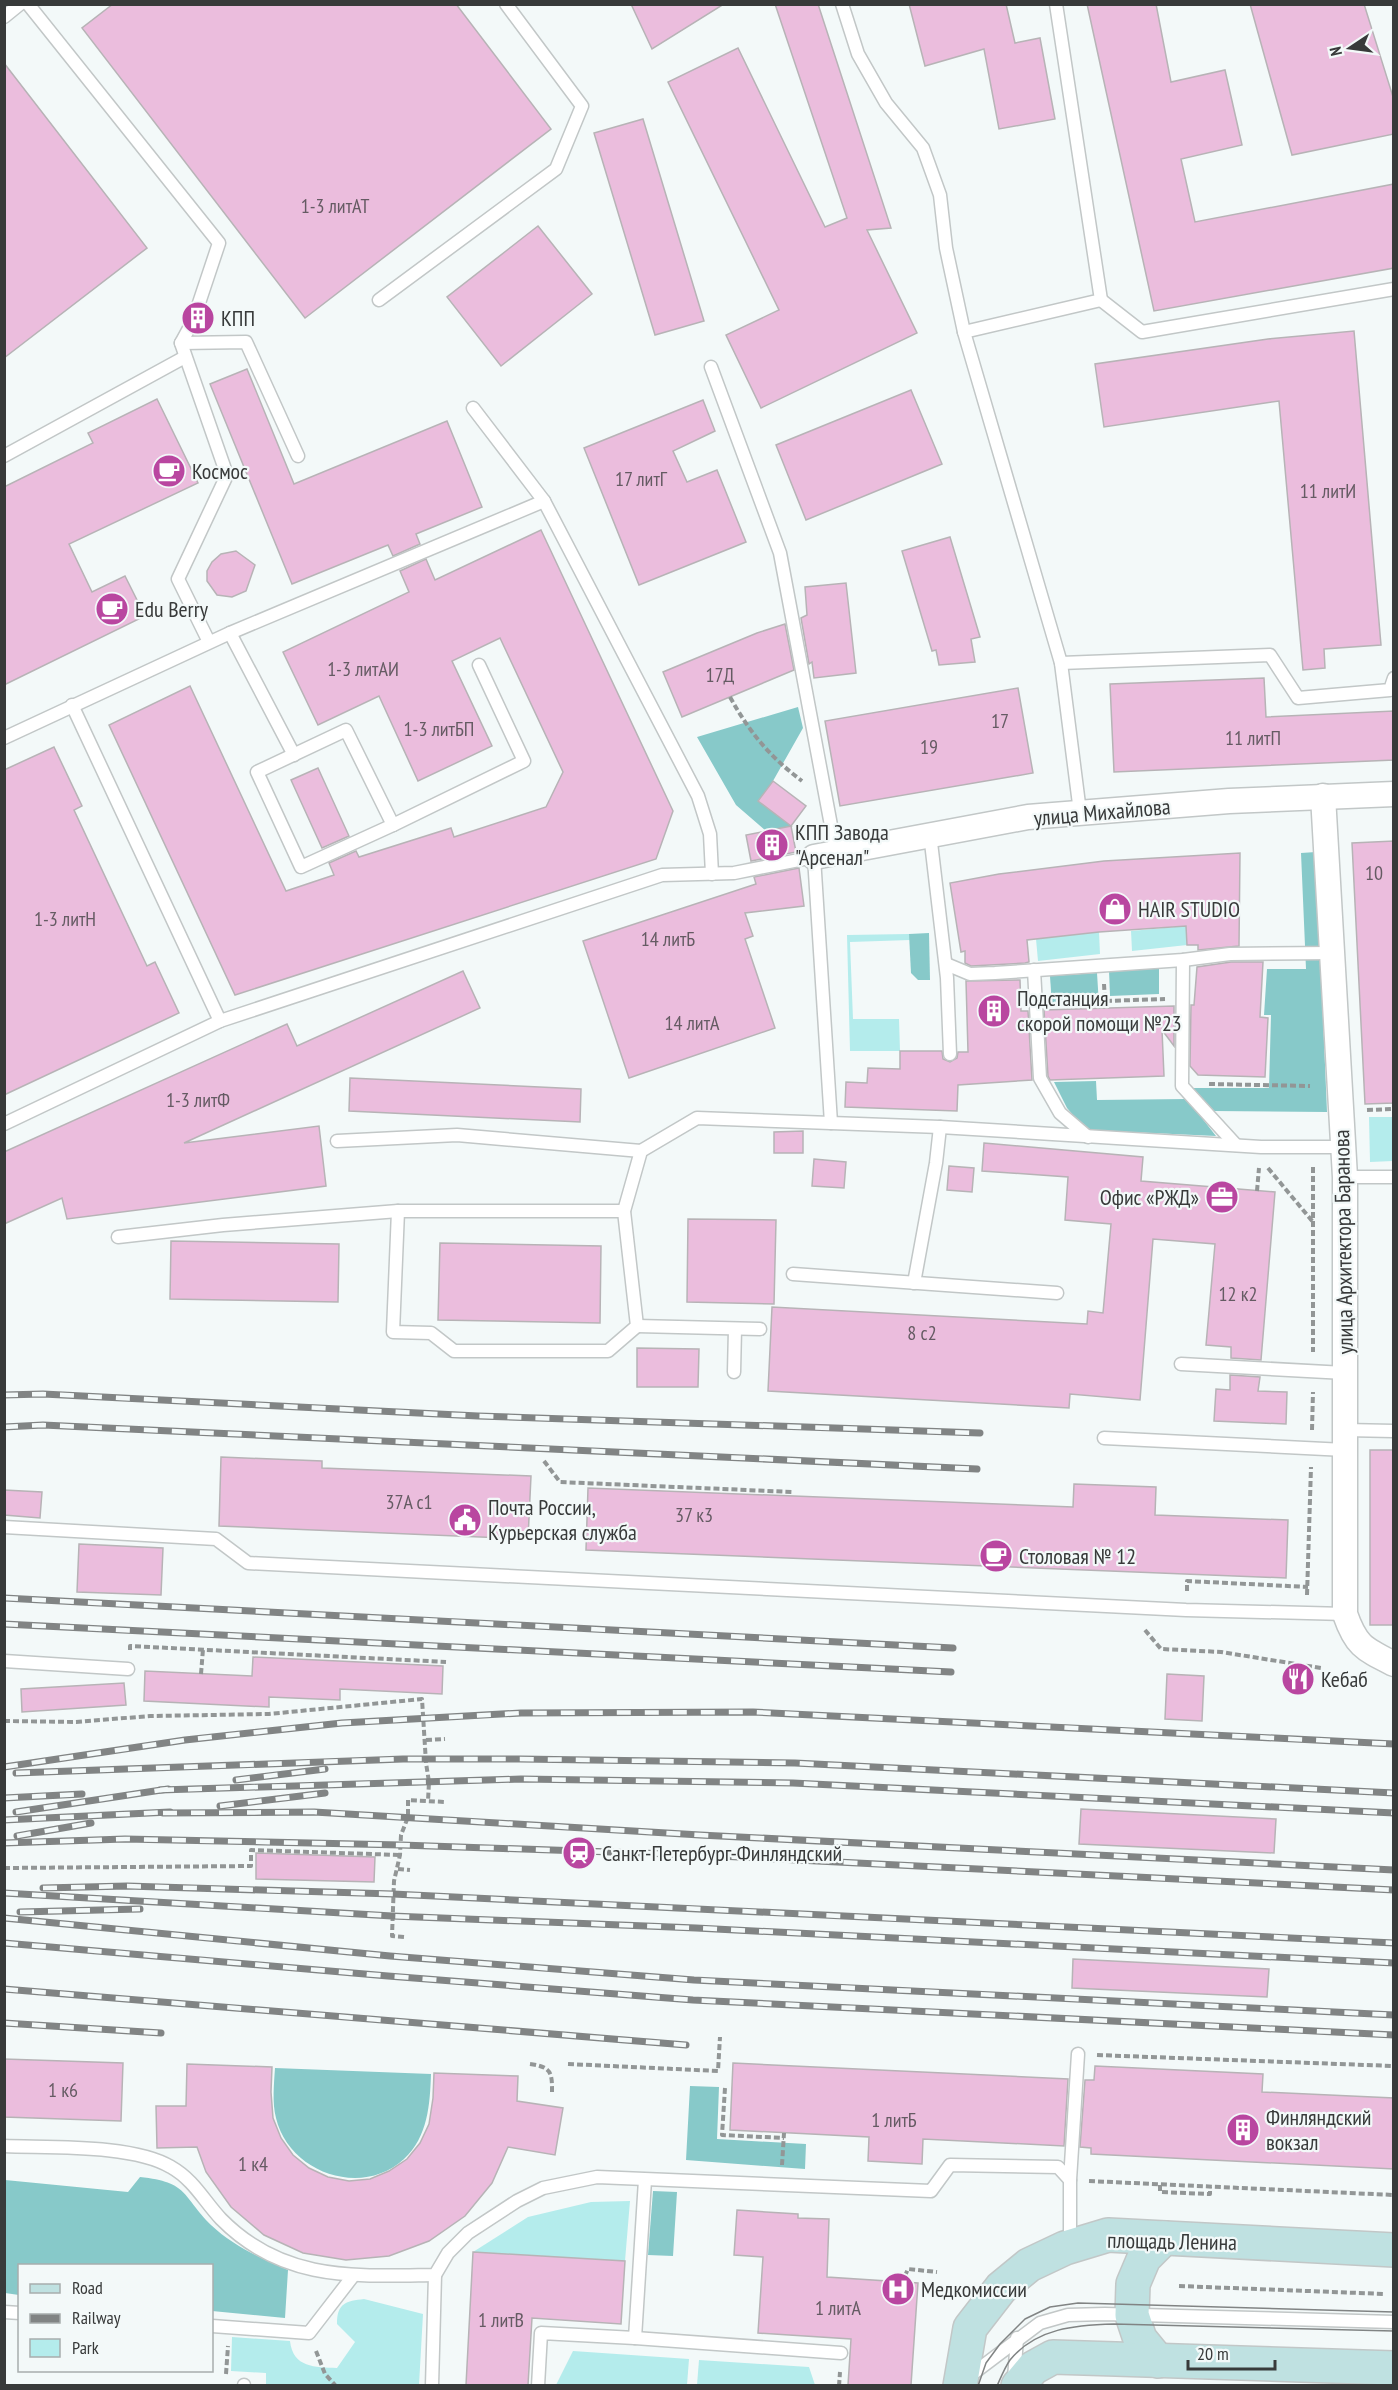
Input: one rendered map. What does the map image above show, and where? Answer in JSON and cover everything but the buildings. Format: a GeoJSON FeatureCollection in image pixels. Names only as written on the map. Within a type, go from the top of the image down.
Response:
{"type":"FeatureCollection","features":[{"type":"Feature","properties":{"kind":"main road","name":"площадь Ленина"},"geometry":{"type":"LineString","coordinates":[[960,2384],[969,2328],[1001,2288],[1029,2265],[1070,2246],[1108,2235],[1394,2250]]}},
{"type":"Feature","properties":{"kind":"main road"},"geometry":{"type":"LineString","coordinates":[[1158,2361],[1140,2339],[1132,2315],[1133,2284],[1144,2258],[1164,2238]]}},
{"type":"Feature","properties":{"kind":"main road"},"geometry":{"type":"LineString","coordinates":[[1016,2385],[1033,2368],[1053,2357],[1394,2368]]}},
{"type":"Feature","properties":{"kind":"street","name":"улица Михайлова"},"geometry":{"type":"LineString","coordinates":[[825,854],[930,834],[1080,812],[1323,796],[1394,794]]}},
{"type":"Feature","properties":{"kind":"street","name":"улица Архитектора Баранова"},"geometry":{"type":"LineString","coordinates":[[1323,796],[1345,1177],[1345,1614],[1353,1636],[1367,1650],[1394,1664]]}},
{"type":"Feature","properties":{"kind":"lane"},"geometry":{"type":"LineString","coordinates":[[4,17],[20,4]]}},
{"type":"Feature","properties":{"kind":"lane"},"geometry":{"type":"LineString","coordinates":[[28,4],[219,243],[193,321],[181,343],[227,475],[178,579],[209,642]]}},
{"type":"Feature","properties":{"kind":"lane"},"geometry":{"type":"LineString","coordinates":[[379,300],[556,169],[582,106],[506,4]]}},
{"type":"Feature","properties":{"kind":"lane"},"geometry":{"type":"LineString","coordinates":[[842,4],[858,54],[886,104],[923,148],[940,195],[946,248],[964,332],[1061,663],[1080,812]]}},
{"type":"Feature","properties":{"kind":"lane"},"geometry":{"type":"LineString","coordinates":[[1056,4],[1101,300],[1142,332],[1394,289]]}},
{"type":"Feature","properties":{"kind":"lane"},"geometry":{"type":"LineString","coordinates":[[964,332],[1101,300]]}},
{"type":"Feature","properties":{"kind":"lane"},"geometry":{"type":"LineString","coordinates":[[181,343],[246,342],[298,456]]}},
{"type":"Feature","properties":{"kind":"lane"},"geometry":{"type":"LineString","coordinates":[[4,456],[185,357]]}},
{"type":"Feature","properties":{"kind":"lane"},"geometry":{"type":"LineString","coordinates":[[711,367],[780,553],[825,854],[831,1123]]}},
{"type":"Feature","properties":{"kind":"lane"},"geometry":{"type":"LineString","coordinates":[[474,408],[544,501],[698,796],[710,834],[712,874]]}},
{"type":"Feature","properties":{"kind":"lane"},"geometry":{"type":"LineString","coordinates":[[4,738],[209,642],[544,501]]}},
{"type":"Feature","properties":{"kind":"lane"},"geometry":{"type":"LineString","coordinates":[[230,633],[294,755]]}},
{"type":"Feature","properties":{"kind":"lane"},"geometry":{"type":"LineString","coordinates":[[1061,663],[1270,655],[1298,698],[1390,690],[1394,678]]}},
{"type":"Feature","properties":{"kind":"lane"},"geometry":{"type":"LineString","coordinates":[[393,825],[346,730],[257,772],[301,867],[393,825],[524,761],[479,665]]}},
{"type":"Feature","properties":{"kind":"lane"},"geometry":{"type":"LineString","coordinates":[[72,705],[220,1021]]}},
{"type":"Feature","properties":{"kind":"lane"},"geometry":{"type":"LineString","coordinates":[[930,834],[946,964],[950,1054]]}},
{"type":"Feature","properties":{"kind":"lane"},"geometry":{"type":"LineString","coordinates":[[4,1124],[220,1021],[662,875],[734,873],[825,854]]}},
{"type":"Feature","properties":{"kind":"lane"},"geometry":{"type":"LineString","coordinates":[[946,964],[970,974],[1183,960],[1230,954],[1332,953]]}},
{"type":"Feature","properties":{"kind":"lane"},"geometry":{"type":"LineString","coordinates":[[1183,960],[1182,1086],[1236,1145]]}},
{"type":"Feature","properties":{"kind":"lane"},"geometry":{"type":"LineString","coordinates":[[1034,969],[1040,1078],[1060,1113],[1088,1137]]}},
{"type":"Feature","properties":{"kind":"lane"},"geometry":{"type":"LineString","coordinates":[[337,1141],[457,1135],[641,1151],[697,1118],[940,1127],[1236,1145],[1343,1147]]}},
{"type":"Feature","properties":{"kind":"lane"},"geometry":{"type":"LineString","coordinates":[[914,1283],[936,1163],[940,1127]]}},
{"type":"Feature","properties":{"kind":"lane"},"geometry":{"type":"LineString","coordinates":[[636,1326],[624,1211],[641,1151]]}},
{"type":"Feature","properties":{"kind":"lane"},"geometry":{"type":"LineString","coordinates":[[1345,1177],[1394,1177]]}},
{"type":"Feature","properties":{"kind":"lane"},"geometry":{"type":"LineString","coordinates":[[118,1237],[223,1225],[398,1211],[624,1211]]}},
{"type":"Feature","properties":{"kind":"lane"},"geometry":{"type":"LineString","coordinates":[[398,1211],[393,1332],[430,1333],[454,1351],[608,1351],[636,1326],[760,1329]]}},
{"type":"Feature","properties":{"kind":"lane"},"geometry":{"type":"LineString","coordinates":[[793,1274],[1057,1293]]}},
{"type":"Feature","properties":{"kind":"lane"},"geometry":{"type":"LineString","coordinates":[[734,1372],[735,1329]]}},
{"type":"Feature","properties":{"kind":"lane"},"geometry":{"type":"LineString","coordinates":[[1181,1364],[1345,1373]]}},
{"type":"Feature","properties":{"kind":"lane"},"geometry":{"type":"LineString","coordinates":[[1104,1438],[1345,1440],[1394,1431]]}},
{"type":"Feature","properties":{"kind":"lane"},"geometry":{"type":"LineString","coordinates":[[4,1527],[216,1539],[248,1563],[1186,1610],[1345,1614]]}},
{"type":"Feature","properties":{"kind":"lane"},"geometry":{"type":"LineString","coordinates":[[4,1661],[128,1669]]}},
{"type":"Feature","properties":{"kind":"lane"},"geometry":{"type":"LineString","coordinates":[[1070,2246],[1070,2181],[1078,2054]]}},
{"type":"Feature","properties":{"kind":"lane"},"geometry":{"type":"LineString","coordinates":[[4,2146],[128,2152],[170,2166],[192,2181],[221,2219],[254,2246],[301,2267],[353,2276],[435,2275]]}},
{"type":"Feature","properties":{"kind":"lane"},"geometry":{"type":"LineString","coordinates":[[432,2385],[435,2275],[448,2253],[468,2233],[517,2201],[543,2188],[597,2177],[931,2191],[950,2164],[1058,2167],[1070,2181]]}},
{"type":"Feature","properties":{"kind":"lane"},"geometry":{"type":"LineString","coordinates":[[635,2338],[645,2180]]}},
{"type":"Feature","properties":{"kind":"lane"},"geometry":{"type":"LineString","coordinates":[[213,2326],[309,2333],[353,2276]]}},
{"type":"Feature","properties":{"kind":"lane"},"geometry":{"type":"LineString","coordinates":[[960,2384],[1017,2338],[1040,2323],[1068,2315],[1394,2322]]}},
{"type":"Feature","properties":{"kind":"lane"},"geometry":{"type":"LineString","coordinates":[[538,2385],[541,2333],[841,2353]]}},
{"type":"Feature","properties":{"kind":"lane"},"geometry":{"type":"LineString","coordinates":[[1016,2385],[1017,2338]]}},
{"type":"Feature","properties":{"kind":"path"},"geometry":{"type":"LineString","coordinates":[[730,697],[749,730],[782,766]]}},
{"type":"Feature","properties":{"kind":"path"},"geometry":{"type":"LineString","coordinates":[[1103,965],[1105,1001],[1183,999]]}},
{"type":"Feature","properties":{"kind":"path"},"geometry":{"type":"LineString","coordinates":[[1182,1086],[1196,1083],[1310,1086]]}},
{"type":"Feature","properties":{"kind":"path"},"geometry":{"type":"LineString","coordinates":[[1358,1110],[1394,1109]]}},
{"type":"Feature","properties":{"kind":"path"},"geometry":{"type":"LineString","coordinates":[[1267,1166],[1313,1223]]}},
{"type":"Feature","properties":{"kind":"path"},"geometry":{"type":"LineString","coordinates":[[544,1461],[560,1482],[793,1492]]}},
{"type":"Feature","properties":{"kind":"path"},"geometry":{"type":"LineString","coordinates":[[1186,1610],[1187,1581],[1308,1587]]}},
{"type":"Feature","properties":{"kind":"path"},"geometry":{"type":"LineString","coordinates":[[1145,1630],[1161,1649],[1221,1652],[1321,1668]]}},
{"type":"Feature","properties":{"kind":"path"},"geometry":{"type":"LineString","coordinates":[[128,1669],[130,1646],[446,1662]]}},
{"type":"Feature","properties":{"kind":"path"},"geometry":{"type":"LineString","coordinates":[[201,1674],[203,1649]]}},
{"type":"Feature","properties":{"kind":"path"},"geometry":{"type":"LineString","coordinates":[[4,1721],[76,1722],[150,1716],[269,1714],[422,1700],[429,1801]]}},
{"type":"Feature","properties":{"kind":"path"},"geometry":{"type":"LineString","coordinates":[[426,1740],[445,1739]]}},
{"type":"Feature","properties":{"kind":"path"},"geometry":{"type":"LineString","coordinates":[[404,1937],[392,1936],[394,1881],[398,1869],[401,1835],[408,1817],[408,1800],[445,1802]]}},
{"type":"Feature","properties":{"kind":"path"},"geometry":{"type":"LineString","coordinates":[[4,1868],[251,1866],[251,1850],[400,1855]]}},
{"type":"Feature","properties":{"kind":"path"},"geometry":{"type":"LineString","coordinates":[[398,1869],[410,1870]]}},
{"type":"Feature","properties":{"kind":"path"},"geometry":{"type":"LineString","coordinates":[[568,2064],[718,2071],[720,2037]]}},
{"type":"Feature","properties":{"kind":"path"},"geometry":{"type":"LineString","coordinates":[[1078,2054],[1394,2066]]}},
{"type":"Feature","properties":{"kind":"path"},"geometry":{"type":"LineString","coordinates":[[530,2064],[549,2070],[552,2077],[552,2095]]}},
{"type":"Feature","properties":{"kind":"path"},"geometry":{"type":"LineString","coordinates":[[725,2088],[722,2135],[784,2138]]}},
{"type":"Feature","properties":{"kind":"path"},"geometry":{"type":"LineString","coordinates":[[781,2185],[784,2133]]}},
{"type":"Feature","properties":{"kind":"path"},"geometry":{"type":"LineString","coordinates":[[1091,2181],[1160,2185],[1160,2192],[1210,2194],[1210,2187],[1394,2196]]}},
{"type":"Feature","properties":{"kind":"path"},"geometry":{"type":"LineString","coordinates":[[892,2282],[892,2278],[904,2278],[908,2269],[937,2272]]}},
{"type":"Feature","properties":{"kind":"path"},"geometry":{"type":"LineString","coordinates":[[1179,2286],[1385,2294]]}},
{"type":"Feature","properties":{"kind":"path"},"geometry":{"type":"LineString","coordinates":[[226,2385],[229,2327]]}},
{"type":"Feature","properties":{"kind":"path"},"geometry":{"type":"LineString","coordinates":[[309,2333],[325,2374],[336,2385]]}},
{"type":"Feature","properties":{"kind":"green space"},"geometry":{"type":"Polygon","coordinates":[[[1186,926],[1187,945],[1132,951],[1131,931],[1186,926]]]}},
{"type":"Feature","properties":{"kind":"green space"},"geometry":{"type":"Polygon","coordinates":[[[1099,932],[1100,954],[1038,961],[1036,939],[1099,932]]]}},
{"type":"Feature","properties":{"kind":"green space"},"geometry":{"type":"Polygon","coordinates":[[[909,934],[910,940],[850,942],[853,1019],[899,1019],[900,1051],[850,1051],[847,935],[909,934]]]}},
{"type":"Feature","properties":{"kind":"green space"},"geometry":{"type":"Polygon","coordinates":[[[1369,1117],[1393,1117],[1393,1161],[1370,1162],[1369,1117]]]}},
{"type":"Feature","properties":{"kind":"green space"},"geometry":{"type":"Polygon","coordinates":[[[630,2201],[625,2261],[473,2252],[528,2217],[591,2202],[630,2201]]]}},
{"type":"Feature","properties":{"kind":"green space"},"geometry":{"type":"Polygon","coordinates":[[[364,2299],[423,2314],[419,2385],[266,2385],[266,2373],[231,2371],[232,2337],[290,2341],[292,2350],[300,2361],[313,2366],[337,2368],[355,2342],[337,2324],[337,2317],[344,2304],[364,2299]]]}},
{"type":"Feature","properties":{"kind":"green space"},"geometry":{"type":"Polygon","coordinates":[[[573,2351],[689,2359],[687,2385],[556,2385],[573,2351]]]}},
{"type":"Feature","properties":{"kind":"green space"},"geometry":{"type":"Polygon","coordinates":[[[699,2360],[809,2367],[815,2385],[697,2385],[699,2360]]]}},
{"type":"Feature","properties":{"kind":"shaded area"},"geometry":{"type":"Polygon","coordinates":[[[798,707],[803,728],[773,781],[758,801],[791,826],[766,831],[736,805],[697,737],[798,707]]]}},
{"type":"Feature","properties":{"kind":"shaded area"},"geometry":{"type":"Polygon","coordinates":[[[1316,852],[1327,1112],[1213,1111],[1193,1088],[1269,1088],[1271,1015],[1264,1015],[1267,969],[1306,969],[1301,853],[1316,852]]]}},
{"type":"Feature","properties":{"kind":"shaded area"},"geometry":{"type":"Polygon","coordinates":[[[929,933],[930,980],[918,980],[911,973],[909,934],[929,933]]]}},
{"type":"Feature","properties":{"kind":"shaded area"},"geometry":{"type":"Polygon","coordinates":[[[1159,968],[1159,994],[1110,996],[1109,970],[1159,968]]]}},
{"type":"Feature","properties":{"kind":"shaded area"},"geometry":{"type":"Polygon","coordinates":[[[1097,973],[1099,1005],[1052,1006],[1050,976],[1097,973]]]}},
{"type":"Feature","properties":{"kind":"shaded area"},"geometry":{"type":"Polygon","coordinates":[[[1096,1081],[1097,1100],[1187,1099],[1216,1136],[1086,1130],[1067,1108],[1054,1082],[1096,1081]]]}},
{"type":"Feature","properties":{"kind":"shaded area"},"geometry":{"type":"Polygon","coordinates":[[[275,2068],[431,2074],[426,2120],[418,2141],[404,2159],[387,2171],[368,2177],[348,2178],[329,2174],[311,2165],[296,2153],[284,2137],[276,2118],[275,2068]]]}},
{"type":"Feature","properties":{"kind":"shaded area"},"geometry":{"type":"Polygon","coordinates":[[[690,2086],[719,2087],[717,2139],[806,2144],[805,2169],[686,2160],[690,2086]]]}},
{"type":"Feature","properties":{"kind":"shaded area"},"geometry":{"type":"Polygon","coordinates":[[[140,2177],[168,2183],[183,2192],[211,2225],[229,2239],[288,2270],[285,2318],[213,2311],[213,2264],[18,2264],[18,2295],[5,2293],[5,2180],[128,2192],[140,2177]]]}},
{"type":"Feature","properties":{"kind":"shaded area"},"geometry":{"type":"Polygon","coordinates":[[[653,2191],[677,2192],[673,2256],[648,2255],[653,2191]]]}},
{"type":"Feature","properties":{"kind":"tram line"},"geometry":{"type":"LineString","coordinates":[[978,2386],[986,2363],[1000,2344],[1025,2319],[1050,2307],[1078,2303],[1394,2312]]}},
{"type":"Feature","properties":{"kind":"tram line"},"geometry":{"type":"LineString","coordinates":[[997,2386],[1008,2363],[1020,2349],[1044,2335],[1071,2327],[1114,2324],[1394,2331]]}},
{"type":"Feature","properties":{"kind":"railway"},"geometry":{"type":"LineString","coordinates":[[4,1395],[43,1394],[478,1416],[980,1433]]}},
{"type":"Feature","properties":{"kind":"railway"},"geometry":{"type":"LineString","coordinates":[[4,1427],[43,1425],[977,1469]]}},
{"type":"Feature","properties":{"kind":"railway"},"geometry":{"type":"LineString","coordinates":[[4,1598],[953,1648]]}},
{"type":"Feature","properties":{"kind":"railway"},"geometry":{"type":"LineString","coordinates":[[4,1624],[951,1672]]}},
{"type":"Feature","properties":{"kind":"railway"},"geometry":{"type":"LineString","coordinates":[[4,1767],[185,1740],[342,1723],[521,1713],[753,1712],[1394,1744]]}},
{"type":"Feature","properties":{"kind":"railway"},"geometry":{"type":"LineString","coordinates":[[16,1773],[403,1759],[520,1759],[795,1763],[1394,1793]]}},
{"type":"Feature","properties":{"kind":"railway"},"geometry":{"type":"LineString","coordinates":[[236,1780],[325,1769]]}},
{"type":"Feature","properties":{"kind":"railway"},"geometry":{"type":"LineString","coordinates":[[160,1790],[521,1779],[793,1783],[1394,1813]]}},
{"type":"Feature","properties":{"kind":"railway"},"geometry":{"type":"LineString","coordinates":[[16,1812],[168,1789]]}},
{"type":"Feature","properties":{"kind":"railway"},"geometry":{"type":"LineString","coordinates":[[220,1806],[325,1793]]}},
{"type":"Feature","properties":{"kind":"railway"},"geometry":{"type":"LineString","coordinates":[[4,1798],[82,1794]]}},
{"type":"Feature","properties":{"kind":"railway"},"geometry":{"type":"LineString","coordinates":[[4,1820],[170,1812]]}},
{"type":"Feature","properties":{"kind":"railway"},"geometry":{"type":"LineString","coordinates":[[163,1813],[314,1812],[700,1835],[1394,1870]]}},
{"type":"Feature","properties":{"kind":"railway"},"geometry":{"type":"LineString","coordinates":[[17,1836],[91,1823]]}},
{"type":"Feature","properties":{"kind":"railway"},"geometry":{"type":"LineString","coordinates":[[4,1843],[125,1839],[699,1855],[1394,1890]]}},
{"type":"Feature","properties":{"kind":"railway"},"geometry":{"type":"LineString","coordinates":[[43,1888],[127,1886],[393,1894],[1394,1943]]}},
{"type":"Feature","properties":{"kind":"railway"},"geometry":{"type":"LineString","coordinates":[[4,1893],[392,1916],[696,1928],[1394,1963]]}},
{"type":"Feature","properties":{"kind":"railway"},"geometry":{"type":"LineString","coordinates":[[20,1912],[140,1909]]}},
{"type":"Feature","properties":{"kind":"railway"},"geometry":{"type":"LineString","coordinates":[[4,1918],[390,1956],[694,1980],[1394,2015]]}},
{"type":"Feature","properties":{"kind":"railway"},"geometry":{"type":"LineString","coordinates":[[4,1943],[693,2000],[1394,2035]]}},
{"type":"Feature","properties":{"kind":"railway"},"geometry":{"type":"LineString","coordinates":[[4,1989],[686,2045]]}},
{"type":"Feature","properties":{"kind":"railway"},"geometry":{"type":"LineString","coordinates":[[4,2023],[161,2033]]}},
{"type":"Feature","properties":{"kind":"place","name":"КПП"},"geometry":{"type":"Point","coordinates":[198,318]}},
{"type":"Feature","properties":{"kind":"place","name":"Космос"},"geometry":{"type":"Point","coordinates":[169,471]}},
{"type":"Feature","properties":{"kind":"place","name":"Edu Berry"},"geometry":{"type":"Point","coordinates":[112,609]}},
{"type":"Feature","properties":{"kind":"place","name":"КПП Завода \"Арсенал\""},"geometry":{"type":"Point","coordinates":[772,845]}},
{"type":"Feature","properties":{"kind":"place","name":"HAIR STUDIO"},"geometry":{"type":"Point","coordinates":[1115,909]}},
{"type":"Feature","properties":{"kind":"place","name":"Подстанция скорой помощи №23"},"geometry":{"type":"Point","coordinates":[994,1011]}},
{"type":"Feature","properties":{"kind":"place","name":"Офис «РЖД»"},"geometry":{"type":"Point","coordinates":[1222,1197]}},
{"type":"Feature","properties":{"kind":"place","name":"Почта России, Курьерская служба"},"geometry":{"type":"Point","coordinates":[465,1520]}},
{"type":"Feature","properties":{"kind":"place","name":"Столовая № 12"},"geometry":{"type":"Point","coordinates":[996,1556]}},
{"type":"Feature","properties":{"kind":"place","name":"Кебаб"},"geometry":{"type":"Point","coordinates":[1298,1679]}},
{"type":"Feature","properties":{"kind":"place","name":"Санкт-Петербург-Финляндский"},"geometry":{"type":"Point","coordinates":[579,1853]}},
{"type":"Feature","properties":{"kind":"place","name":"Финляндский вокзал"},"geometry":{"type":"Point","coordinates":[1243,2130]}},
{"type":"Feature","properties":{"kind":"place","name":"Медкомиссии"},"geometry":{"type":"Point","coordinates":[898,2289]}}]}
